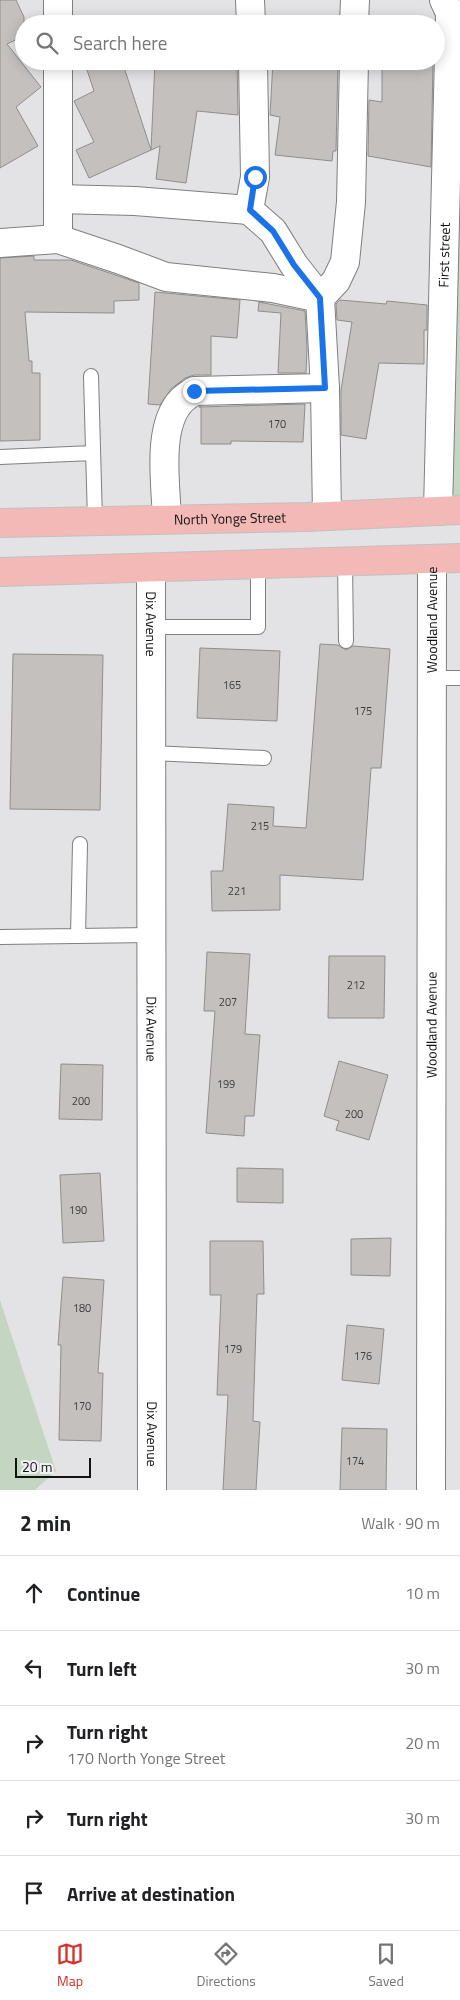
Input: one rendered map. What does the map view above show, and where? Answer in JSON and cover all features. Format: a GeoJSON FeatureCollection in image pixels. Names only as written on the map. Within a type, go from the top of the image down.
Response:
{"type":"FeatureCollection","features":[{"type":"Feature","properties":{"kind":"main road","name":"North Yonge Street"},"geometry":{"type":"LineString","coordinates":[[0,523],[327,516],[449,510]]}},
{"type":"Feature","properties":{"kind":"main road"},"geometry":{"type":"LineString","coordinates":[[0,572],[460,558]]}},
{"type":"Feature","properties":{"kind":"street"},"geometry":{"type":"LineString","coordinates":[[58,0],[58,15]]}},
{"type":"Feature","properties":{"kind":"street"},"geometry":{"type":"LineString","coordinates":[[250,0],[251,15]]}},
{"type":"Feature","properties":{"kind":"street"},"geometry":{"type":"LineString","coordinates":[[354,15],[355,0]]}},
{"type":"Feature","properties":{"kind":"street","name":"First street"},"geometry":{"type":"LineString","coordinates":[[444,0],[450,13],[449,510]]}},
{"type":"Feature","properties":{"kind":"street"},"geometry":{"type":"LineString","coordinates":[[58,70],[58,240]]}},
{"type":"Feature","properties":{"kind":"street"},"geometry":{"type":"LineString","coordinates":[[250,210],[255,177],[253,70]]}},
{"type":"Feature","properties":{"kind":"street"},"geometry":{"type":"LineString","coordinates":[[320,298],[336,281],[345,262],[351,202],[354,70]]}},
{"type":"Feature","properties":{"kind":"street"},"geometry":{"type":"LineString","coordinates":[[58,199],[135,200],[250,210],[273,231],[294,265],[320,298],[325,388],[327,516]]}},
{"type":"Feature","properties":{"kind":"street"},"geometry":{"type":"LineString","coordinates":[[0,243],[58,240],[166,277],[273,288],[320,298]]}},
{"type":"Feature","properties":{"kind":"street"},"geometry":{"type":"LineString","coordinates":[[167,519],[164,447],[170,418],[181,401],[194,391],[325,388]]}},
{"type":"Feature","properties":{"kind":"street","name":"Woodland Avenue"},"geometry":{"type":"LineString","coordinates":[[431,1490],[432,559]]}},
{"type":"Feature","properties":{"kind":"street","name":"Dix Avenue"},"geometry":{"type":"LineString","coordinates":[[151,568],[152,1490]]}},
{"type":"Feature","properties":{"kind":"lane"},"geometry":{"type":"LineString","coordinates":[[91,376],[95,521]]}},
{"type":"Feature","properties":{"kind":"lane"},"geometry":{"type":"LineString","coordinates":[[0,457],[93,453]]}},
{"type":"Feature","properties":{"kind":"lane"},"geometry":{"type":"LineString","coordinates":[[345,562],[346,641]]}},
{"type":"Feature","properties":{"kind":"lane"},"geometry":{"type":"LineString","coordinates":[[152,627],[258,627],[258,564]]}},
{"type":"Feature","properties":{"kind":"lane"},"geometry":{"type":"LineString","coordinates":[[432,678],[460,678]]}},
{"type":"Feature","properties":{"kind":"lane"},"geometry":{"type":"LineString","coordinates":[[151,753],[264,758]]}},
{"type":"Feature","properties":{"kind":"lane"},"geometry":{"type":"LineString","coordinates":[[78,936],[80,844]]}},
{"type":"Feature","properties":{"kind":"lane"},"geometry":{"type":"LineString","coordinates":[[0,937],[151,935]]}},
{"type":"Feature","properties":{"kind":"green space"},"geometry":{"type":"Polygon","coordinates":[[[450,0],[460,0],[460,496],[438,497],[450,0]]]}},
{"type":"Feature","properties":{"kind":"green space"},"geometry":{"type":"Polygon","coordinates":[[[0,1300],[56,1471],[35,1490],[0,1490],[0,1300]]]}},
{"type":"Feature","properties":{"kind":"building"},"geometry":{"type":"Polygon","coordinates":[[[0,0],[16,0],[23,15],[15,15],[15,40],[7,44],[15,54],[15,70],[28,70],[41,87],[16,107],[38,146],[0,168],[0,0]]]}},
{"type":"Feature","properties":{"kind":"building"},"geometry":{"type":"Polygon","coordinates":[[[87,70],[125,70],[151,150],[155,70],[237,70],[238,115],[197,111],[186,183],[156,179],[160,146],[89,178],[76,150],[94,142],[74,101],[94,91],[87,70]]]}},
{"type":"Feature","properties":{"kind":"building"},"geometry":{"type":"Polygon","coordinates":[[[272,70],[338,70],[336,151],[333,151],[332,161],[275,155],[280,117],[270,115],[272,70]]]}},
{"type":"Feature","properties":{"kind":"building"},"geometry":{"type":"Polygon","coordinates":[[[382,70],[433,70],[431,167],[368,156],[369,100],[382,102],[382,70]]]}},
{"type":"Feature","properties":{"kind":"building"},"geometry":{"type":"Polygon","coordinates":[[[34,256],[34,260],[71,260],[139,283],[139,300],[114,301],[114,313],[25,312],[29,361],[32,361],[32,373],[40,373],[40,440],[0,441],[0,258],[34,256]]]}},
{"type":"Feature","properties":{"kind":"building"},"geometry":{"type":"Polygon","coordinates":[[[155,292],[240,300],[237,338],[211,336],[211,375],[194,375],[185,378],[171,389],[160,405],[148,404],[155,292]]]}},
{"type":"Feature","properties":{"kind":"building"},"geometry":{"type":"Polygon","coordinates":[[[340,300],[386,304],[387,301],[427,305],[427,330],[424,330],[424,364],[379,363],[366,439],[341,435],[341,390],[352,322],[337,320],[336,304],[340,300]]]}},
{"type":"Feature","properties":{"kind":"building"},"geometry":{"type":"Polygon","coordinates":[[[259,302],[305,311],[306,373],[278,373],[281,313],[258,311],[259,302]]]}},
{"type":"Feature","properties":{"kind":"building"},"geometry":{"type":"Polygon","coordinates":[[[305,404],[303,442],[231,441],[231,444],[201,444],[201,407],[199,407],[305,404]]]}},
{"type":"Feature","properties":{"kind":"building"},"geometry":{"type":"Polygon","coordinates":[[[320,644],[338,645],[346,650],[353,646],[390,649],[381,768],[371,768],[363,880],[280,875],[280,910],[212,911],[211,871],[223,871],[228,804],[274,807],[273,826],[306,828],[320,644]]]}},
{"type":"Feature","properties":{"kind":"building"},"geometry":{"type":"Polygon","coordinates":[[[200,648],[280,651],[277,721],[197,718],[200,648]]]}},
{"type":"Feature","properties":{"kind":"building"},"geometry":{"type":"Polygon","coordinates":[[[13,654],[103,655],[100,810],[10,809],[13,654]]]}},
{"type":"Feature","properties":{"kind":"building"},"geometry":{"type":"Polygon","coordinates":[[[207,952],[250,954],[245,1034],[260,1035],[254,1116],[245,1116],[244,1136],[206,1133],[215,1011],[204,1011],[207,952]]]}},
{"type":"Feature","properties":{"kind":"building"},"geometry":{"type":"Polygon","coordinates":[[[329,956],[385,956],[384,1018],[328,1018],[329,956]]]}},
{"type":"Feature","properties":{"kind":"building"},"geometry":{"type":"Polygon","coordinates":[[[339,1061],[388,1075],[369,1140],[336,1130],[339,1121],[324,1116],[339,1061]]]}},
{"type":"Feature","properties":{"kind":"building"},"geometry":{"type":"Polygon","coordinates":[[[61,1064],[103,1065],[102,1120],[59,1119],[61,1064]]]}},
{"type":"Feature","properties":{"kind":"building"},"geometry":{"type":"Polygon","coordinates":[[[237,1168],[283,1169],[283,1203],[237,1202],[237,1168]]]}},
{"type":"Feature","properties":{"kind":"building"},"geometry":{"type":"Polygon","coordinates":[[[100,1173],[104,1241],[63,1243],[60,1175],[100,1173]]]}},
{"type":"Feature","properties":{"kind":"building"},"geometry":{"type":"Polygon","coordinates":[[[391,1238],[390,1276],[351,1275],[351,1239],[391,1238]]]}},
{"type":"Feature","properties":{"kind":"building"},"geometry":{"type":"Polygon","coordinates":[[[210,1241],[263,1241],[264,1294],[257,1294],[253,1421],[260,1422],[256,1490],[223,1490],[228,1395],[217,1395],[221,1295],[210,1295],[210,1241]]]}},
{"type":"Feature","properties":{"kind":"building"},"geometry":{"type":"Polygon","coordinates":[[[63,1277],[104,1280],[98,1373],[103,1373],[101,1441],[59,1440],[61,1345],[58,1345],[63,1277]]]}},
{"type":"Feature","properties":{"kind":"building"},"geometry":{"type":"Polygon","coordinates":[[[347,1325],[384,1329],[379,1384],[342,1380],[347,1325]]]}},
{"type":"Feature","properties":{"kind":"building"},"geometry":{"type":"Polygon","coordinates":[[[342,1428],[387,1429],[386,1490],[340,1490],[342,1428]]]}},
{"type":"Feature","properties":{"kind":"route"},"geometry":{"type":"LineString","coordinates":[[194,391],[325,388],[320,298],[294,265],[273,231],[250,210],[255,177]]}}]}
